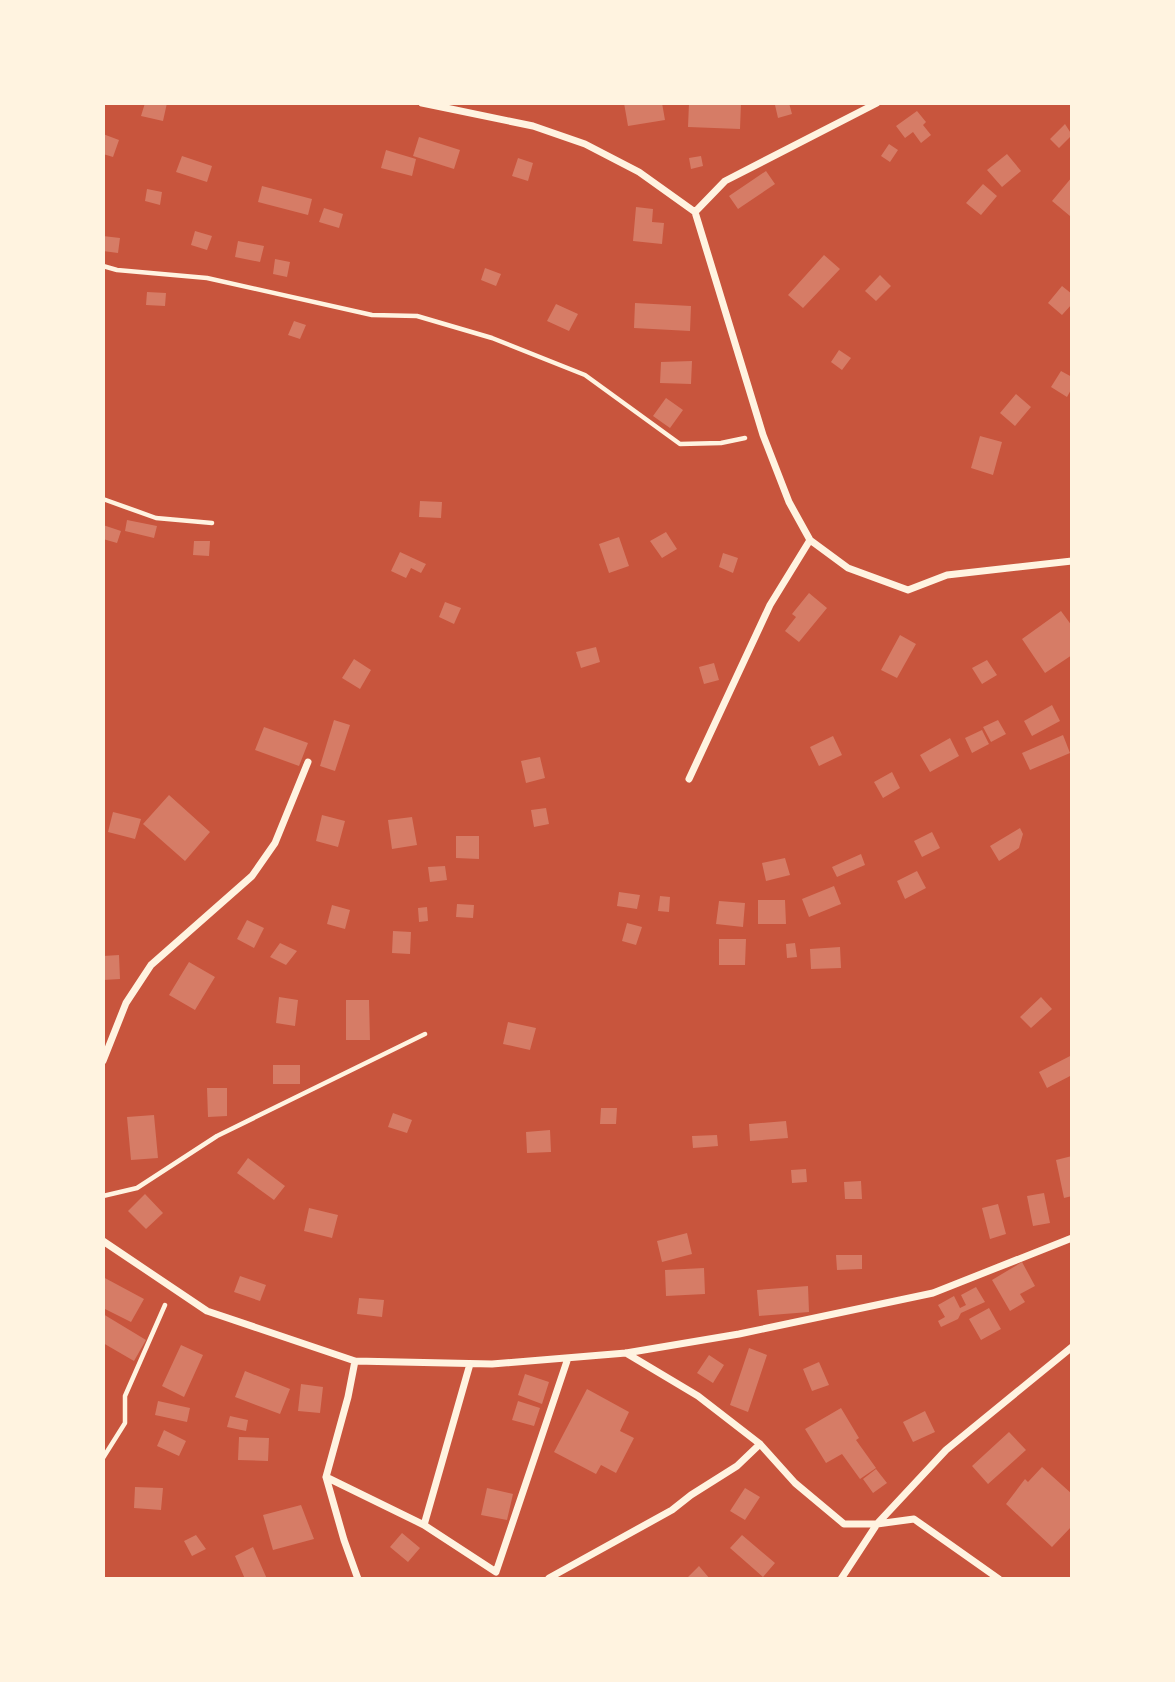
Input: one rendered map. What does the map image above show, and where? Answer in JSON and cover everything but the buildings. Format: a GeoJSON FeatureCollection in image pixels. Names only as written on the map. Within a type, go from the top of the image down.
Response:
{"type":"FeatureCollection","features":[{"type":"Feature","properties":{"kind":"street"},"geometry":{"type":"LineString","coordinates":[[422,103],[533,126],[585,144],[639,172],[695,212],[763,435],[789,502],[810,540],[848,568],[908,590],[947,575],[1072,561]]}},
{"type":"Feature","properties":{"kind":"street"},"geometry":{"type":"LineString","coordinates":[[695,212],[725,181],[877,103]]}},
{"type":"Feature","properties":{"kind":"street"},"geometry":{"type":"LineString","coordinates":[[689,779],[770,605],[810,540]]}},
{"type":"Feature","properties":{"kind":"street"},"geometry":{"type":"LineString","coordinates":[[103,1061],[126,1003],[151,965],[252,876],[275,843],[308,762]]}},
{"type":"Feature","properties":{"kind":"street"},"geometry":{"type":"LineString","coordinates":[[103,1241],[207,1311],[355,1361],[492,1364],[626,1353],[739,1334],[933,1293],[1072,1238]]}},
{"type":"Feature","properties":{"kind":"street"},"geometry":{"type":"LineString","coordinates":[[841,1579],[877,1524],[946,1450],[1072,1347]]}},
{"type":"Feature","properties":{"kind":"street"},"geometry":{"type":"LineString","coordinates":[[626,1353],[698,1396],[760,1444],[795,1483],[844,1524],[877,1524],[914,1519],[999,1579]]}},
{"type":"Feature","properties":{"kind":"street"},"geometry":{"type":"LineString","coordinates":[[326,1477],[424,1525],[496,1572],[568,1358]]}},
{"type":"Feature","properties":{"kind":"street"},"geometry":{"type":"LineString","coordinates":[[355,1361],[326,1477],[358,1579]]}},
{"type":"Feature","properties":{"kind":"street"},"geometry":{"type":"LineString","coordinates":[[424,1525],[470,1364]]}},
{"type":"Feature","properties":{"kind":"street"},"geometry":{"type":"LineString","coordinates":[[549,1578],[672,1510],[737,1466],[760,1444]]}},
{"type":"Feature","properties":{"kind":"path"},"geometry":{"type":"LineString","coordinates":[[103,266],[117,270],[207,278],[372,315],[417,316],[492,338],[585,375],[680,444],[722,443],[763,435]]}},
{"type":"Feature","properties":{"kind":"path"},"geometry":{"type":"LineString","coordinates":[[103,499],[156,518],[212,523]]}},
{"type":"Feature","properties":{"kind":"path"},"geometry":{"type":"LineString","coordinates":[[103,1196],[137,1188],[216,1136],[425,1034]]}},
{"type":"Feature","properties":{"kind":"path"},"geometry":{"type":"LineString","coordinates":[[103,1458],[125,1423],[125,1396],[163,1307],[178,1291]]}}]}
